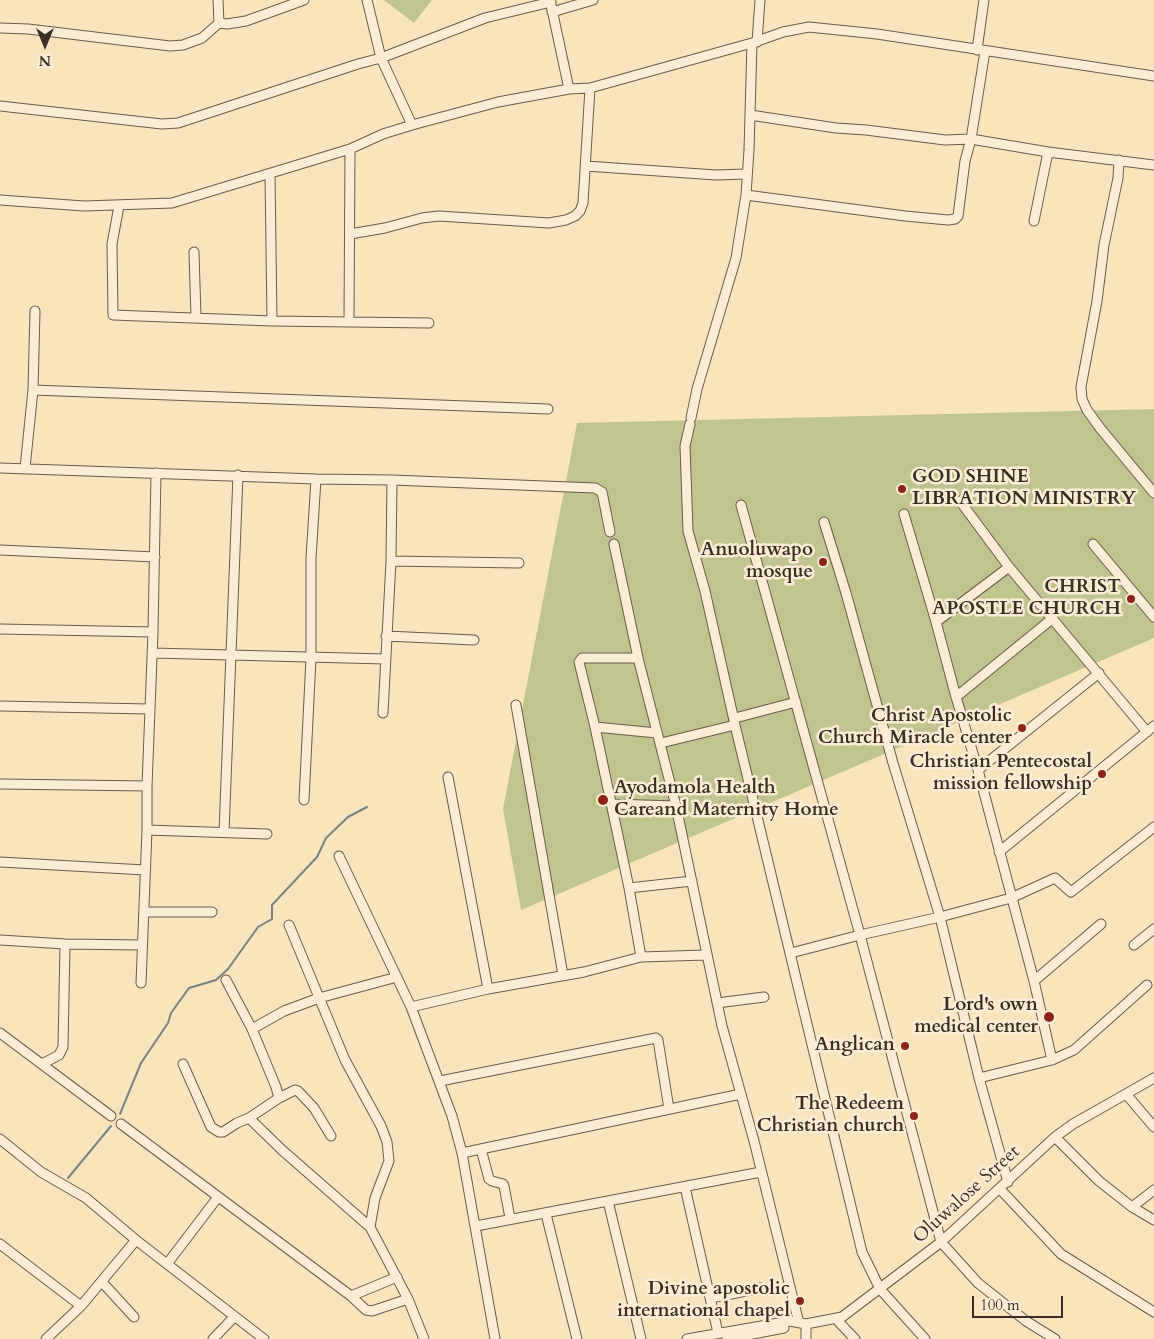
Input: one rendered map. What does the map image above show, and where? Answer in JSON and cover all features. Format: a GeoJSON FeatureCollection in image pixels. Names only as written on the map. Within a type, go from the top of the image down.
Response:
{"type":"FeatureCollection","features":[{"type":"Feature","properties":{"kind":"street"},"geometry":{"type":"LineString","coordinates":[[218,0],[219,23]]}},
{"type":"Feature","properties":{"kind":"street"},"geometry":{"type":"LineString","coordinates":[[0,28],[28,29],[170,46],[183,45],[202,38],[219,23],[227,24],[246,21],[304,0]]}},
{"type":"Feature","properties":{"kind":"street"},"geometry":{"type":"LineString","coordinates":[[367,0],[381,58],[412,125]]}},
{"type":"Feature","properties":{"kind":"street"},"geometry":{"type":"LineString","coordinates":[[552,12],[593,0]]}},
{"type":"Feature","properties":{"kind":"street"},"geometry":{"type":"LineString","coordinates":[[760,0],[754,42],[746,195],[736,258],[698,389],[685,446],[688,531],[705,591],[862,1252],[880,1289],[925,1339]]}},
{"type":"Feature","properties":{"kind":"street"},"geometry":{"type":"LineString","coordinates":[[746,195],[904,216],[952,220],[958,216],[965,161],[971,139],[981,50],[984,0]]}},
{"type":"Feature","properties":{"kind":"street"},"geometry":{"type":"LineString","coordinates":[[0,106],[170,124],[381,58],[485,18],[550,1],[569,89]]}},
{"type":"Feature","properties":{"kind":"street"},"geometry":{"type":"LineString","coordinates":[[0,200],[62,206],[119,206],[172,203],[350,149],[383,134],[412,125],[498,102],[569,89],[590,88],[784,32],[809,27],[877,34],[1154,76]]}},
{"type":"Feature","properties":{"kind":"street"},"geometry":{"type":"LineString","coordinates":[[350,234],[439,216],[549,223],[566,220],[580,211],[583,203],[590,88]]}},
{"type":"Feature","properties":{"kind":"street"},"geometry":{"type":"LineString","coordinates":[[750,115],[836,128],[945,140],[971,139],[1048,152],[1154,165]]}},
{"type":"Feature","properties":{"kind":"street"},"geometry":{"type":"LineString","coordinates":[[349,321],[350,149]]}},
{"type":"Feature","properties":{"kind":"street"},"geometry":{"type":"LineString","coordinates":[[1034,221],[1048,152]]}},
{"type":"Feature","properties":{"kind":"street"},"geometry":{"type":"LineString","coordinates":[[1120,160],[1081,387],[1082,398],[1087,410],[1100,428],[1154,493]]}},
{"type":"Feature","properties":{"kind":"street"},"geometry":{"type":"LineString","coordinates":[[586,166],[716,175],[746,174]]}},
{"type":"Feature","properties":{"kind":"street"},"geometry":{"type":"LineString","coordinates":[[270,174],[272,321]]}},
{"type":"Feature","properties":{"kind":"street"},"geometry":{"type":"LineString","coordinates":[[119,206],[112,244],[113,315],[272,321],[429,323]]}},
{"type":"Feature","properties":{"kind":"street"},"geometry":{"type":"LineString","coordinates":[[194,252],[196,318]]}},
{"type":"Feature","properties":{"kind":"street"},"geometry":{"type":"LineString","coordinates":[[26,468],[33,390],[35,311]]}},
{"type":"Feature","properties":{"kind":"street"},"geometry":{"type":"LineString","coordinates":[[33,390],[548,409]]}},
{"type":"Feature","properties":{"kind":"street"},"geometry":{"type":"LineString","coordinates":[[0,468],[594,488],[602,492],[610,532]]}},
{"type":"Feature","properties":{"kind":"street"},"geometry":{"type":"LineString","coordinates":[[141,983],[153,653],[156,473]]}},
{"type":"Feature","properties":{"kind":"street"},"geometry":{"type":"LineString","coordinates":[[224,832],[238,475]]}},
{"type":"Feature","properties":{"kind":"street"},"geometry":{"type":"LineString","coordinates":[[304,800],[311,658],[311,558],[316,479]]}},
{"type":"Feature","properties":{"kind":"street"},"geometry":{"type":"LineString","coordinates":[[383,713],[391,561],[392,480]]}},
{"type":"Feature","properties":{"kind":"street"},"geometry":{"type":"LineString","coordinates":[[960,501],[1009,567],[1099,673],[1150,729],[999,852]]}},
{"type":"Feature","properties":{"kind":"street"},"geometry":{"type":"LineString","coordinates":[[741,505],[860,935],[941,1242],[978,1283],[1026,1321],[1055,1339]]}},
{"type":"Feature","properties":{"kind":"street"},"geometry":{"type":"LineString","coordinates":[[904,514],[978,770],[1034,981],[1052,1060]]}},
{"type":"Feature","properties":{"kind":"street"},"geometry":{"type":"LineString","coordinates":[[824,522],[940,917],[979,1078],[1008,1182]]}},
{"type":"Feature","properties":{"kind":"street"},"geometry":{"type":"LineString","coordinates":[[614,544],[638,658],[676,806],[716,1004],[806,1339]]}},
{"type":"Feature","properties":{"kind":"street"},"geometry":{"type":"LineString","coordinates":[[1093,544],[1154,617]]}},
{"type":"Feature","properties":{"kind":"street"},"geometry":{"type":"LineString","coordinates":[[0,550],[154,557]]}},
{"type":"Feature","properties":{"kind":"street"},"geometry":{"type":"LineString","coordinates":[[391,561],[519,563]]}},
{"type":"Feature","properties":{"kind":"street"},"geometry":{"type":"LineString","coordinates":[[936,622],[1009,567]]}},
{"type":"Feature","properties":{"kind":"street"},"geometry":{"type":"LineString","coordinates":[[956,698],[1053,618]]}},
{"type":"Feature","properties":{"kind":"street"},"geometry":{"type":"LineString","coordinates":[[0,629],[153,632]]}},
{"type":"Feature","properties":{"kind":"street"},"geometry":{"type":"LineString","coordinates":[[386,636],[474,640]]}},
{"type":"Feature","properties":{"kind":"street"},"geometry":{"type":"LineString","coordinates":[[153,653],[386,659]]}},
{"type":"Feature","properties":{"kind":"street"},"geometry":{"type":"LineString","coordinates":[[638,658],[580,659],[629,888],[641,957]]}},
{"type":"Feature","properties":{"kind":"street"},"geometry":{"type":"LineString","coordinates":[[978,770],[1099,673]]}},
{"type":"Feature","properties":{"kind":"street"},"geometry":{"type":"LineString","coordinates":[[661,743],[796,702]]}},
{"type":"Feature","properties":{"kind":"street"},"geometry":{"type":"LineString","coordinates":[[516,705],[563,975]]}},
{"type":"Feature","properties":{"kind":"street"},"geometry":{"type":"LineString","coordinates":[[0,706],[150,709]]}},
{"type":"Feature","properties":{"kind":"street"},"geometry":{"type":"LineString","coordinates":[[595,727],[657,733]]}},
{"type":"Feature","properties":{"kind":"street"},"geometry":{"type":"LineString","coordinates":[[448,777],[488,989]]}},
{"type":"Feature","properties":{"kind":"street"},"geometry":{"type":"LineString","coordinates":[[0,784],[147,786]]}},
{"type":"Feature","properties":{"kind":"street"},"geometry":{"type":"LineString","coordinates":[[611,804],[676,806]]}},
{"type":"Feature","properties":{"kind":"street"},"geometry":{"type":"LineString","coordinates":[[791,953],[1011,898],[1055,878],[1071,892],[1154,828]]}},
{"type":"Feature","properties":{"kind":"street"},"geometry":{"type":"LineString","coordinates":[[147,830],[267,834]]}},
{"type":"Feature","properties":{"kind":"street"},"geometry":{"type":"LineString","coordinates":[[339,856],[411,1007],[452,1116],[462,1153],[476,1226],[485,1288],[496,1339]]}},
{"type":"Feature","properties":{"kind":"street"},"geometry":{"type":"LineString","coordinates":[[0,862],[146,870]]}},
{"type":"Feature","properties":{"kind":"street"},"geometry":{"type":"LineString","coordinates":[[629,888],[692,881]]}},
{"type":"Feature","properties":{"kind":"street"},"geometry":{"type":"LineString","coordinates":[[144,912],[212,912]]}},
{"type":"Feature","properties":{"kind":"street"},"geometry":{"type":"LineString","coordinates":[[1034,981],[1101,924]]}},
{"type":"Feature","properties":{"kind":"street"},"geometry":{"type":"LineString","coordinates":[[289,925],[345,1060],[381,1126],[387,1142],[388,1162],[375,1198],[370,1227]]}},
{"type":"Feature","properties":{"kind":"street"},"geometry":{"type":"LineString","coordinates":[[1134,945],[1154,928]]}},
{"type":"Feature","properties":{"kind":"street"},"geometry":{"type":"LineString","coordinates":[[0,940],[65,944],[142,944]]}},
{"type":"Feature","properties":{"kind":"street"},"geometry":{"type":"LineString","coordinates":[[42,1064],[59,1055],[63,1047],[65,944]]}},
{"type":"Feature","properties":{"kind":"street"},"geometry":{"type":"LineString","coordinates":[[411,1007],[488,989],[584,972],[641,957],[706,955]]}},
{"type":"Feature","properties":{"kind":"street"},"geometry":{"type":"LineString","coordinates":[[252,1029],[284,1011],[320,998],[397,977]]}},
{"type":"Feature","properties":{"kind":"street"},"geometry":{"type":"LineString","coordinates":[[226,980],[252,1029],[279,1098]]}},
{"type":"Feature","properties":{"kind":"street"},"geometry":{"type":"LineString","coordinates":[[979,1078],[1052,1060],[1074,1050],[1147,984]]}},
{"type":"Feature","properties":{"kind":"street"},"geometry":{"type":"LineString","coordinates":[[716,1004],[764,997]]}},
{"type":"Feature","properties":{"kind":"street"},"geometry":{"type":"LineString","coordinates":[[0,1033],[110,1116]]}},
{"type":"Feature","properties":{"kind":"street"},"geometry":{"type":"LineString","coordinates":[[440,1081],[656,1038],[658,1040],[669,1109]]}},
{"type":"Feature","properties":{"kind":"street"},"geometry":{"type":"LineString","coordinates":[[183,1064],[211,1126],[221,1133],[295,1090],[300,1092],[314,1108],[331,1136]]}},
{"type":"Feature","properties":{"kind":"street","name":"Oluwalose Street"},"geometry":{"type":"LineString","coordinates":[[728,1339],[842,1318],[941,1242],[1055,1137],[1154,1078]]}},
{"type":"Feature","properties":{"kind":"street"},"geometry":{"type":"LineString","coordinates":[[462,1153],[741,1094]]}},
{"type":"Feature","properties":{"kind":"street"},"geometry":{"type":"LineString","coordinates":[[1126,1094],[1154,1127]]}},
{"type":"Feature","properties":{"kind":"street"},"geometry":{"type":"LineString","coordinates":[[249,1118],[282,1150],[370,1227],[397,1276],[424,1339]]}},
{"type":"Feature","properties":{"kind":"street"},"geometry":{"type":"LineString","coordinates":[[121,1124],[351,1296],[366,1310],[369,1311],[408,1299]]}},
{"type":"Feature","properties":{"kind":"street"},"geometry":{"type":"LineString","coordinates":[[1055,1137],[1099,1181],[1132,1207],[1154,1220]]}},
{"type":"Feature","properties":{"kind":"street"},"geometry":{"type":"LineString","coordinates":[[0,1139],[41,1172],[86,1198],[136,1240],[264,1339]]}},
{"type":"Feature","properties":{"kind":"street"},"geometry":{"type":"LineString","coordinates":[[481,1149],[489,1179],[504,1186],[510,1218]]}},
{"type":"Feature","properties":{"kind":"street"},"geometry":{"type":"LineString","coordinates":[[476,1226],[510,1218],[546,1214],[761,1172]]}},
{"type":"Feature","properties":{"kind":"street"},"geometry":{"type":"LineString","coordinates":[[685,1187],[718,1333]]}},
{"type":"Feature","properties":{"kind":"street"},"geometry":{"type":"LineString","coordinates":[[1000,1189],[1061,1254],[1154,1312]]}},
{"type":"Feature","properties":{"kind":"street"},"geometry":{"type":"LineString","coordinates":[[1132,1207],[1154,1190]]}},
{"type":"Feature","properties":{"kind":"street"},"geometry":{"type":"LineString","coordinates":[[167,1264],[218,1197]]}},
{"type":"Feature","properties":{"kind":"street"},"geometry":{"type":"LineString","coordinates":[[608,1201],[641,1339]]}},
{"type":"Feature","properties":{"kind":"street"},"geometry":{"type":"LineString","coordinates":[[546,1214],[577,1339]]}},
{"type":"Feature","properties":{"kind":"street"},"geometry":{"type":"LineString","coordinates":[[46,1339],[81,1306],[136,1240]]}},
{"type":"Feature","properties":{"kind":"street"},"geometry":{"type":"LineString","coordinates":[[0,1244],[81,1306]]}},
{"type":"Feature","properties":{"kind":"street"},"geometry":{"type":"LineString","coordinates":[[351,1296],[397,1276]]}},
{"type":"Feature","properties":{"kind":"street"},"geometry":{"type":"LineString","coordinates":[[102,1282],[134,1317]]}},
{"type":"Feature","properties":{"kind":"street"},"geometry":{"type":"LineString","coordinates":[[710,1298],[761,1288]]}},
{"type":"Feature","properties":{"kind":"street"},"geometry":{"type":"LineString","coordinates":[[213,1339],[234,1317]]}},
{"type":"Feature","properties":{"kind":"street"},"geometry":{"type":"LineString","coordinates":[[836,1319],[855,1339]]}},
{"type":"Feature","properties":{"kind":"street","name":"Oluwalose Street"},"geometry":{"type":"LineString","coordinates":[[687,1339],[790,1321],[802,1324]]}},
{"type":"Feature","properties":{"kind":"green space"},"geometry":{"type":"Polygon","coordinates":[[[384,0],[432,0],[414,23],[384,0]]]}},
{"type":"Feature","properties":{"kind":"green space"},"geometry":{"type":"Polygon","coordinates":[[[1154,409],[1154,638],[521,910],[503,809],[577,423],[1154,409]]]}},
{"type":"Feature","properties":{"kind":"waterway"},"geometry":{"type":"LineString","coordinates":[[120,1114],[141,1063],[168,1023],[171,1013],[189,988],[216,980],[228,969],[258,927],[272,919],[272,905],[317,857],[326,838],[348,817],[367,807]]}},
{"type":"Feature","properties":{"kind":"waterway"},"geometry":{"type":"LineString","coordinates":[[68,1178],[111,1126]]}},
{"type":"Feature","properties":{"kind":"place","name":"GOD SHINE LIBRATION MINISTRY"},"geometry":{"type":"Point","coordinates":[902,489]}},
{"type":"Feature","properties":{"kind":"place","name":"Anuoluwapo mosque"},"geometry":{"type":"Point","coordinates":[823,562]}},
{"type":"Feature","properties":{"kind":"place","name":"CHRIST APOSTLE CHURCH"},"geometry":{"type":"Point","coordinates":[1131,599]}},
{"type":"Feature","properties":{"kind":"place","name":"Christ Apostolic Church Miracle center"},"geometry":{"type":"Point","coordinates":[1022,728]}},
{"type":"Feature","properties":{"kind":"place","name":"Christian Pentecostal mission fellowship"},"geometry":{"type":"Point","coordinates":[1102,774]}},
{"type":"Feature","properties":{"kind":"place","name":"Ayodamola Health Careand Maternity Home"},"geometry":{"type":"Point","coordinates":[603,800]}},
{"type":"Feature","properties":{"kind":"place","name":"Lord's own medical center"},"geometry":{"type":"Point","coordinates":[1049,1017]}},
{"type":"Feature","properties":{"kind":"place","name":"Anglican"},"geometry":{"type":"Point","coordinates":[905,1046]}},
{"type":"Feature","properties":{"kind":"place","name":"The Redeem Christian church"},"geometry":{"type":"Point","coordinates":[914,1116]}},
{"type":"Feature","properties":{"kind":"place","name":"Divine apostolic international chapel"},"geometry":{"type":"Point","coordinates":[800,1301]}}]}
